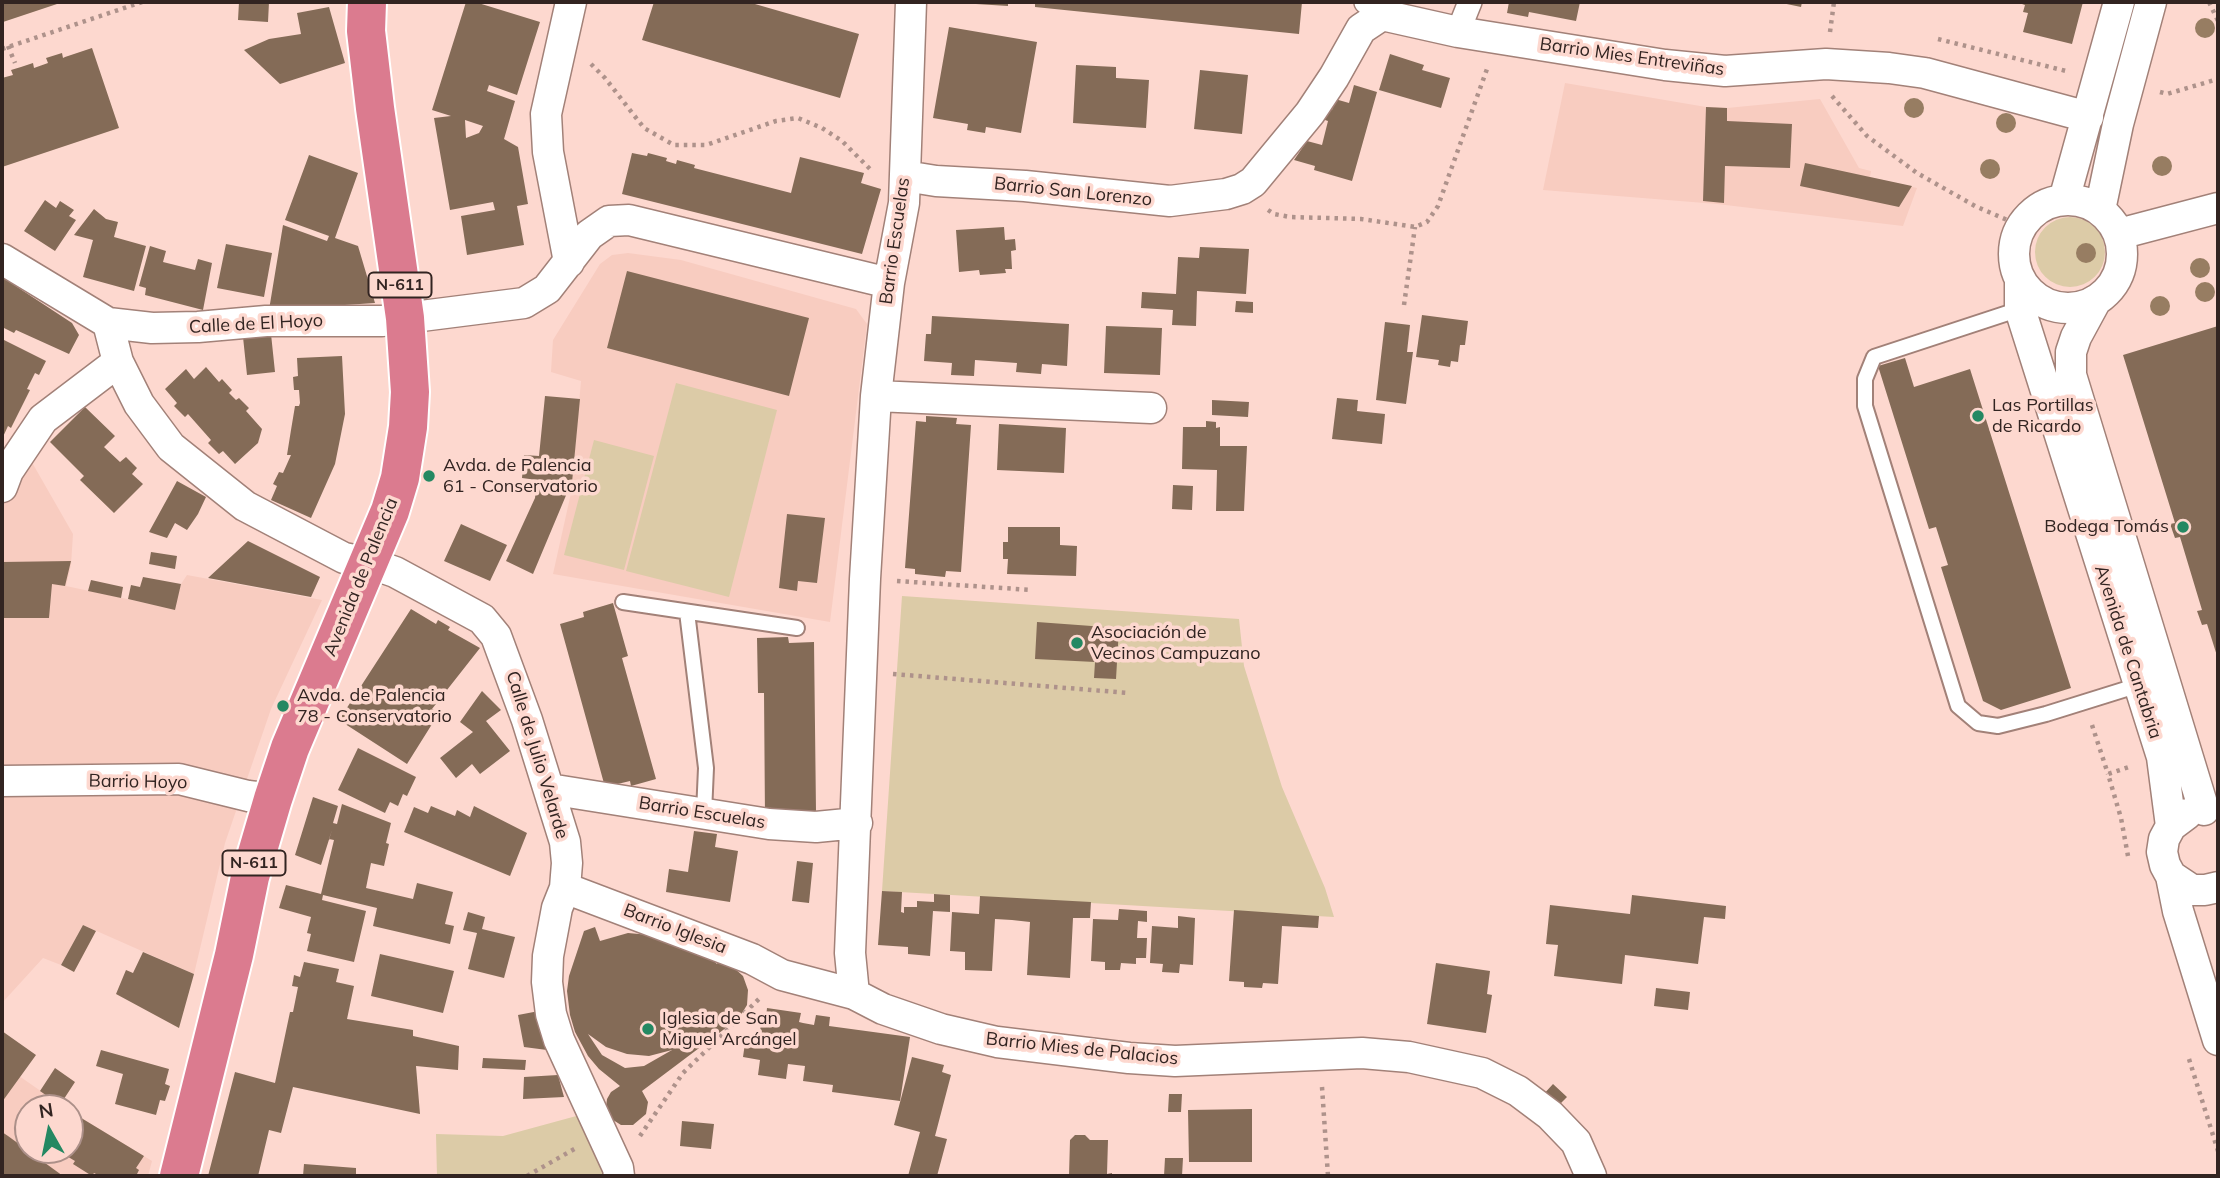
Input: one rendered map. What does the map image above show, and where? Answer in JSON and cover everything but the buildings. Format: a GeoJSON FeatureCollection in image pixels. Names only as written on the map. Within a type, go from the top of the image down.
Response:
{"type":"FeatureCollection","features":[{"type":"Feature","properties":{"kind":"highway","name":"Avenida de Palencia"},"geometry":{"type":"LineString","coordinates":[[179,1176],[234,956],[250,877],[273,799],[290,748],[369,563],[400,478],[410,392],[405,318],[372,82],[366,31],[367,2]]}},
{"type":"Feature","properties":{"kind":"street"},"geometry":{"type":"LineString","coordinates":[[569,262],[548,152],[546,114],[571,2]]}},
{"type":"Feature","properties":{"kind":"street","name":"Barrio Escuelas"},"geometry":{"type":"LineString","coordinates":[[854,994],[850,953],[857,823],[864,579],[876,396],[889,284],[904,190],[911,2]]}},
{"type":"Feature","properties":{"kind":"street"},"geometry":{"type":"LineString","coordinates":[[1458,32],[1470,2]]}},
{"type":"Feature","properties":{"kind":"street"},"geometry":{"type":"LineString","coordinates":[[2064,200],[2119,2]]}},
{"type":"Feature","properties":{"kind":"street"},"geometry":{"type":"LineString","coordinates":[[2100,210],[2118,124],[2151,2]]}},
{"type":"Feature","properties":{"kind":"street"},"geometry":{"type":"LineString","coordinates":[[1242,189],[1261,173],[1310,114],[1374,8]]}},
{"type":"Feature","properties":{"kind":"street","name":"Barrio Mies Entreviñas"},"geometry":{"type":"LineString","coordinates":[[1374,8],[1458,32],[1665,65],[1725,71],[1826,64],[1925,73],[2088,117]]}},
{"type":"Feature","properties":{"kind":"street","name":"Barrio San Lorenzo"},"geometry":{"type":"LineString","coordinates":[[904,190],[936,181],[1025,186],[1170,201],[1226,194],[1242,189]]}},
{"type":"Feature","properties":{"kind":"street"},"geometry":{"type":"LineString","coordinates":[[2021,226],[2039,208],[2064,200],[2083,202],[2100,210],[2119,234],[2218,208]]}},
{"type":"Feature","properties":{"kind":"street","name":"Calle de El Hoyo"},"geometry":{"type":"LineString","coordinates":[[2,259],[108,323],[152,328],[266,321],[382,321],[524,303],[547,289],[589,235],[609,222],[629,220],[889,284]]}},
{"type":"Feature","properties":{"kind":"street","name":"Avenida de Cantabria"},"geometry":{"type":"LineString","coordinates":[[2021,226],[2014,247],[2020,280],[2020,309],[2165,770],[2171,826]]}},
{"type":"Feature","properties":{"kind":"street","name":"Avenida de Cantabria"},"geometry":{"type":"LineString","coordinates":[[2119,234],[2123,260],[2120,273],[2114,284],[2095,302],[2076,337],[2069,363],[2211,812],[2190,812],[2171,826],[2164,839],[2162,852],[2218,1040]]}},
{"type":"Feature","properties":{"kind":"street"},"geometry":{"type":"LineString","coordinates":[[2020,280],[2034,296],[2053,307],[2074,309],[2095,302]]}},
{"type":"Feature","properties":{"kind":"street"},"geometry":{"type":"LineString","coordinates":[[108,323],[118,362],[139,404],[171,447],[245,506],[344,558],[369,563]]}},
{"type":"Feature","properties":{"kind":"street"},"geometry":{"type":"LineString","coordinates":[[2,487],[8,471],[43,419],[118,362]]}},
{"type":"Feature","properties":{"kind":"street"},"geometry":{"type":"LineString","coordinates":[[876,396],[1151,408]]}},
{"type":"Feature","properties":{"kind":"street","name":"Calle de Julio Velarde"},"geometry":{"type":"LineString","coordinates":[[369,563],[395,572],[482,619],[490,626],[505,656],[549,789],[565,842],[568,863],[565,888],[557,908],[548,957],[547,982],[551,1014],[559,1040],[618,1172]]}},
{"type":"Feature","properties":{"kind":"street","name":"Barrio Hoyo"},"geometry":{"type":"LineString","coordinates":[[2,781],[179,779],[248,796],[273,799]]}},
{"type":"Feature","properties":{"kind":"street","name":"Barrio Escuelas"},"geometry":{"type":"LineString","coordinates":[[549,789],[792,826],[838,826],[857,823]]}},
{"type":"Feature","properties":{"kind":"street"},"geometry":{"type":"LineString","coordinates":[[2171,876],[2192,890],[2205,891],[2218,887]]}},
{"type":"Feature","properties":{"kind":"street","name":"Barrio Iglesia"},"geometry":{"type":"LineString","coordinates":[[565,888],[751,959],[782,975],[854,994]]}},
{"type":"Feature","properties":{"kind":"street","name":"Barrio Mies de Palacios"},"geometry":{"type":"LineString","coordinates":[[854,994],[883,1009],[941,1029],[997,1042],[1175,1061],[1363,1053],[1409,1057],[1482,1073],[1518,1091],[1550,1115],[1576,1142],[1591,1176]]}},
{"type":"Feature","properties":{"kind":"lane"},"geometry":{"type":"LineString","coordinates":[[2020,309],[1874,357],[1865,379],[1865,406],[1958,706],[1978,723],[1998,726],[2139,685]]}},
{"type":"Feature","properties":{"kind":"lane"},"geometry":{"type":"LineString","coordinates":[[623,602],[797,628]]}},
{"type":"Feature","properties":{"kind":"lane"},"geometry":{"type":"LineString","coordinates":[[687,612],[706,768],[704,813]]}},
{"type":"Feature","properties":{"kind":"path"},"geometry":{"type":"LineString","coordinates":[[2,49],[142,2]]}},
{"type":"Feature","properties":{"kind":"path"},"geometry":{"type":"LineString","coordinates":[[2209,2],[2218,21]]}},
{"type":"Feature","properties":{"kind":"path"},"geometry":{"type":"LineString","coordinates":[[563,36],[605,78],[644,128],[674,145],[706,145],[766,124],[798,118],[822,128],[842,141],[904,190]]}},
{"type":"Feature","properties":{"kind":"path"},"geometry":{"type":"LineString","coordinates":[[1242,189],[1274,214],[1290,217],[1361,219],[1415,227],[1427,222],[1438,206],[1498,39]]}},
{"type":"Feature","properties":{"kind":"path"},"geometry":{"type":"LineString","coordinates":[[8,46],[15,63]]}},
{"type":"Feature","properties":{"kind":"path"},"geometry":{"type":"LineString","coordinates":[[1826,64],[1832,98],[1867,136],[1916,173],[1975,206],[2021,226]]}},
{"type":"Feature","properties":{"kind":"path"},"geometry":{"type":"LineString","coordinates":[[1404,304],[1415,227]]}},
{"type":"Feature","properties":{"kind":"path"},"geometry":{"type":"LineString","coordinates":[[864,579],[1032,590]]}},
{"type":"Feature","properties":{"kind":"path"},"geometry":{"type":"LineString","coordinates":[[860,671],[1129,693]]}},
{"type":"Feature","properties":{"kind":"path"},"geometry":{"type":"LineString","coordinates":[[2084,702],[2108,774]]}},
{"type":"Feature","properties":{"kind":"path"},"geometry":{"type":"LineString","coordinates":[[618,1172],[683,1073],[743,1017],[782,975]]}},
{"type":"Feature","properties":{"kind":"path"},"geometry":{"type":"LineString","coordinates":[[1318,1055],[1328,1176]]}},
{"type":"Feature","properties":{"kind":"path"},"geometry":{"type":"LineString","coordinates":[[527,1176],[600,1132]]}},
{"type":"Feature","properties":{"kind":"shaded area"},"geometry":{"type":"Polygon","coordinates":[[[1565,83],[1706,107],[1727,108],[1820,99],[1859,168],[1871,171],[1870,177],[1917,188],[1903,226],[1717,204],[1543,190],[1565,83]]]}},
{"type":"Feature","properties":{"kind":"shaded area"},"geometry":{"type":"Polygon","coordinates":[[[2070,217],[2095,227],[2105,252],[2095,277],[2070,287],[2045,277],[2035,252],[2045,227],[2070,217]]]}},
{"type":"Feature","properties":{"kind":"shaded area"},"geometry":{"type":"Polygon","coordinates":[[[628,253],[681,260],[856,309],[867,324],[830,622],[553,574],[571,493],[581,381],[551,372],[553,340],[600,264],[612,255],[628,253]]]}},
{"type":"Feature","properties":{"kind":"shaded area"},"geometry":{"type":"Polygon","coordinates":[[[676,383],[777,410],[729,597],[626,571],[676,383]]]}},
{"type":"Feature","properties":{"kind":"shaded area"},"geometry":{"type":"Polygon","coordinates":[[[594,440],[654,456],[624,570],[564,555],[594,440]]]}},
{"type":"Feature","properties":{"kind":"shaded area"},"geometry":{"type":"Polygon","coordinates":[[[3,447],[30,459],[73,534],[71,565],[66,586],[174,609],[181,584],[187,575],[322,600],[271,709],[225,843],[194,974],[83,925],[61,965],[43,958],[2,1003],[3,447]]]}},
{"type":"Feature","properties":{"kind":"shaded area"},"geometry":{"type":"Polygon","coordinates":[[[902,596],[1239,619],[1244,666],[1282,787],[1325,888],[1334,917],[882,891],[902,596]]]}},
{"type":"Feature","properties":{"kind":"shaded area"},"geometry":{"type":"Polygon","coordinates":[[[2,1064],[45,1094],[14,1094],[14,1164],[84,1164],[84,1120],[152,1161],[148,1176],[2,1176],[2,1064]]]}},
{"type":"Feature","properties":{"kind":"shaded area"},"geometry":{"type":"Polygon","coordinates":[[[580,1115],[605,1176],[437,1176],[436,1134],[503,1136],[580,1115]]]}},
{"type":"Feature","properties":{"kind":"place","name":"Las Portillas de Ricardo"},"geometry":{"type":"Point","coordinates":[1978,416]}},
{"type":"Feature","properties":{"kind":"place","name":"Avda. de Palencia 61 - Conservatorio"},"geometry":{"type":"Point","coordinates":[429,476]}},
{"type":"Feature","properties":{"kind":"place","name":"Bodega Tomás"},"geometry":{"type":"Point","coordinates":[2183,527]}},
{"type":"Feature","properties":{"kind":"place","name":"Asociación de Vecinos Campuzano"},"geometry":{"type":"Point","coordinates":[1077,643]}},
{"type":"Feature","properties":{"kind":"place","name":"Avda. de Palencia 78 - Conservatorio"},"geometry":{"type":"Point","coordinates":[283,706]}},
{"type":"Feature","properties":{"kind":"place","name":"Iglesia de San Miguel Arcángel"},"geometry":{"type":"Point","coordinates":[648,1029]}}]}
